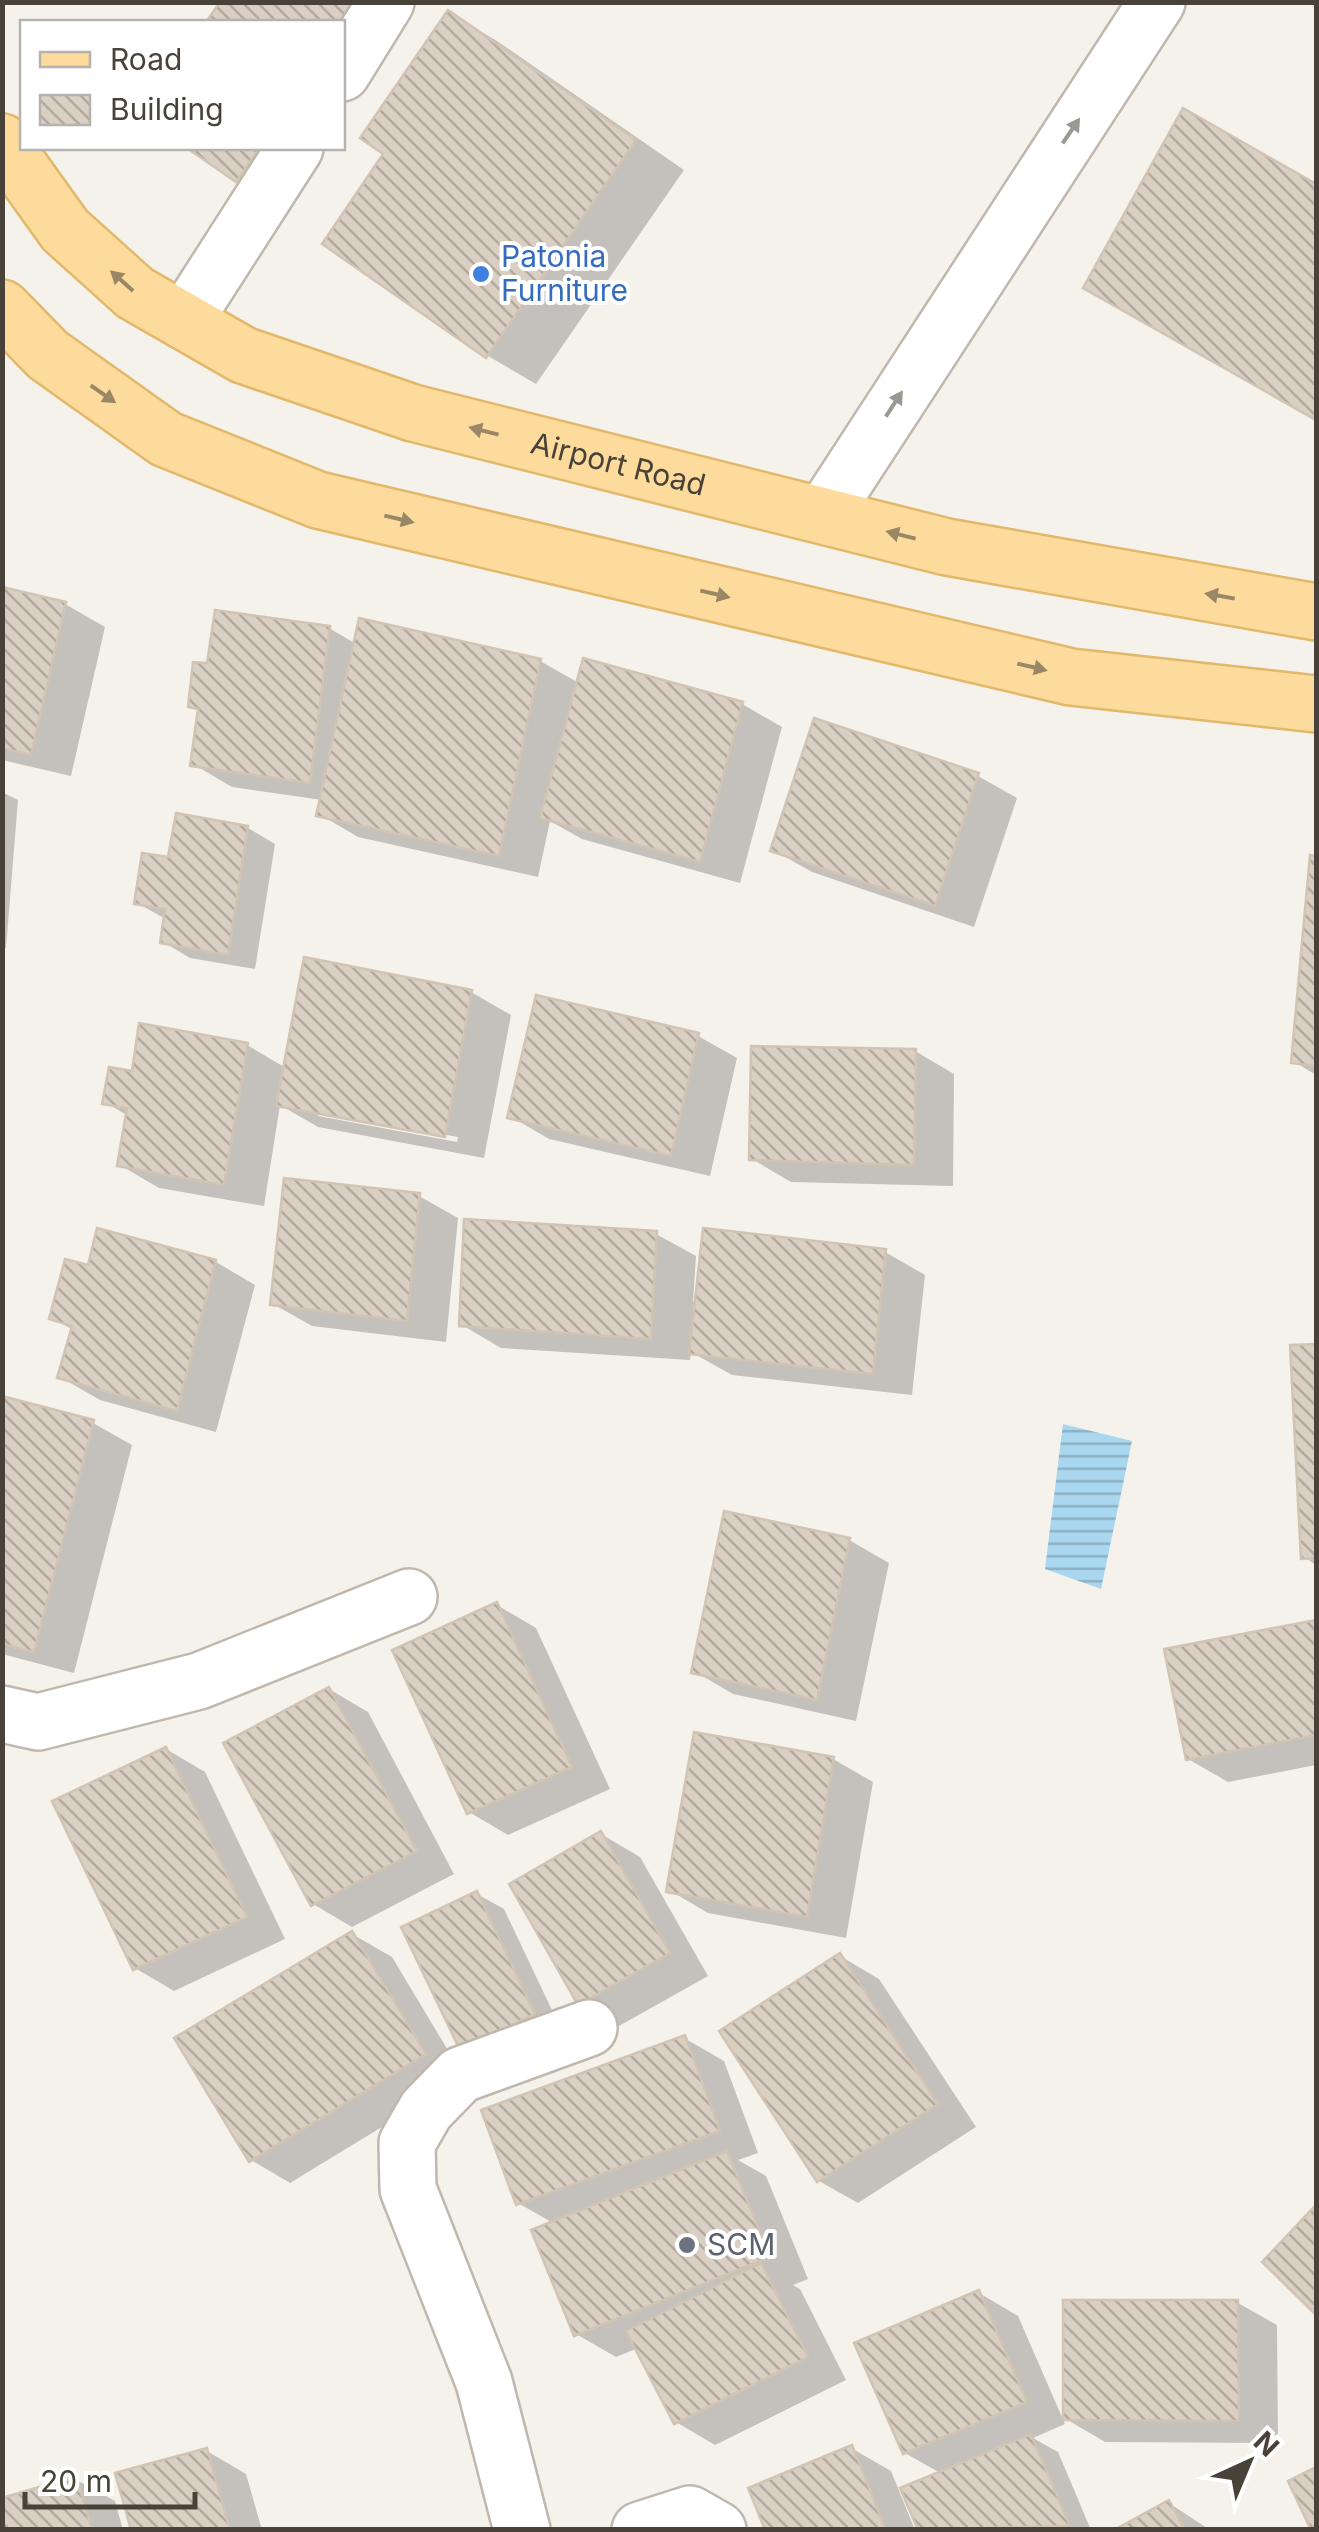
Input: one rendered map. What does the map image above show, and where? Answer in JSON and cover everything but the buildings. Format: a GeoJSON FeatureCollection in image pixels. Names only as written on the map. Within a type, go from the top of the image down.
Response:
{"type":"FeatureCollection","features":[{"type":"Feature","properties":{"kind":"main road","name":"Airport Road"},"geometry":{"type":"LineString","coordinates":[[2,142],[65,230],[135,293],[243,355],[413,413],[947,546],[1316,612]]}},
{"type":"Feature","properties":{"kind":"main road"},"geometry":{"type":"LineString","coordinates":[[2,308],[48,355],[166,439],[318,500],[1071,676],[1316,704]]}},
{"type":"Feature","properties":{"kind":"street"},"geometry":{"type":"LineString","coordinates":[[345,69],[386,2]]}},
{"type":"Feature","properties":{"kind":"street"},"geometry":{"type":"LineString","coordinates":[[823,515],[1157,2]]}},
{"type":"Feature","properties":{"kind":"street"},"geometry":{"type":"LineString","coordinates":[[184,321],[294,150]]}},
{"type":"Feature","properties":{"kind":"street"},"geometry":{"type":"LineString","coordinates":[[2,1714],[38,1722],[199,1681],[409,1597]]}},
{"type":"Feature","properties":{"kind":"street"},"geometry":{"type":"LineString","coordinates":[[522,2530],[484,2382],[408,2189],[407,2142],[426,2110],[460,2075],[588,2028]]}},
{"type":"Feature","properties":{"kind":"street"},"geometry":{"type":"LineString","coordinates":[[640,2530],[690,2514],[718,2530]]}},
{"type":"Feature","properties":{"kind":"water"},"geometry":{"type":"Polygon","coordinates":[[[1063,1424],[1132,1441],[1101,1589],[1045,1569],[1063,1424]]]}},
{"type":"Feature","properties":{"kind":"place","name":"Patonia Furniture"},"geometry":{"type":"Point","coordinates":[481,274]}},
{"type":"Feature","properties":{"kind":"place","name":"SCM"},"geometry":{"type":"Point","coordinates":[687,2245]}}]}
